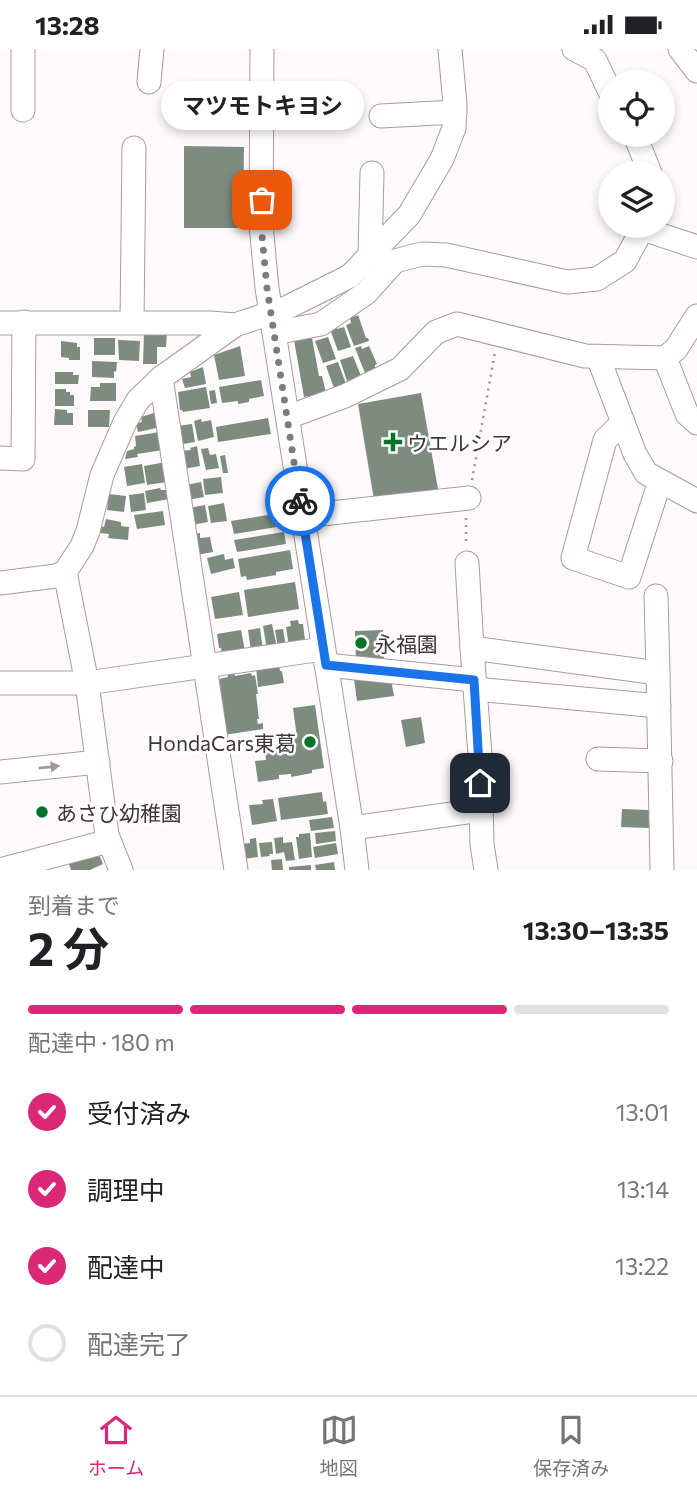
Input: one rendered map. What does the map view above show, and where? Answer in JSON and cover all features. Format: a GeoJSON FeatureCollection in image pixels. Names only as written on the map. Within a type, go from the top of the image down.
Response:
{"type":"FeatureCollection","features":[{"type":"Feature","properties":{"kind":"street"},"geometry":{"type":"LineString","coordinates":[[23,49],[23,110]]}},
{"type":"Feature","properties":{"kind":"street"},"geometry":{"type":"LineString","coordinates":[[149,82],[152,49]]}},
{"type":"Feature","properties":{"kind":"street"},"geometry":{"type":"LineString","coordinates":[[262,49],[261,225],[267,288],[357,870]]}},
{"type":"Feature","properties":{"kind":"street"},"geometry":{"type":"LineString","coordinates":[[272,323],[286,308],[350,276],[409,215],[442,159],[454,128],[450,49]]}},
{"type":"Feature","properties":{"kind":"street"},"geometry":{"type":"LineString","coordinates":[[574,49],[595,60],[600,70]]}},
{"type":"Feature","properties":{"kind":"street"},"geometry":{"type":"LineString","coordinates":[[680,49],[697,71]]}},
{"type":"Feature","properties":{"kind":"street"},"geometry":{"type":"LineString","coordinates":[[381,116],[454,112]]}},
{"type":"Feature","properties":{"kind":"street"},"geometry":{"type":"LineString","coordinates":[[132,323],[134,148]]}},
{"type":"Feature","properties":{"kind":"street"},"geometry":{"type":"LineString","coordinates":[[370,255],[372,173]]}},
{"type":"Feature","properties":{"kind":"street"},"geometry":{"type":"LineString","coordinates":[[0,323],[321,324],[366,293],[395,261],[422,254],[446,255],[567,282],[597,279],[625,261],[638,238]]}},
{"type":"Feature","properties":{"kind":"street"},"geometry":{"type":"LineString","coordinates":[[673,238],[697,247]]}},
{"type":"Feature","properties":{"kind":"street"},"geometry":{"type":"LineString","coordinates":[[288,417],[345,396],[400,369],[436,331],[457,324],[585,356],[665,358],[676,349],[697,316]]}},
{"type":"Feature","properties":{"kind":"street"},"geometry":{"type":"LineString","coordinates":[[0,459],[23,459],[23,322]]}},
{"type":"Feature","properties":{"kind":"street"},"geometry":{"type":"LineString","coordinates":[[0,583],[56,576],[65,572],[82,546],[102,475],[125,422],[138,400],[161,378],[235,325]]}},
{"type":"Feature","properties":{"kind":"street"},"geometry":{"type":"LineString","coordinates":[[598,357],[635,454],[646,474],[697,501]]}},
{"type":"Feature","properties":{"kind":"street"},"geometry":{"type":"LineString","coordinates":[[665,358],[687,414],[697,423]]}},
{"type":"Feature","properties":{"kind":"street"},"geometry":{"type":"LineString","coordinates":[[161,378],[236,870]]}},
{"type":"Feature","properties":{"kind":"street"},"geometry":{"type":"LineString","coordinates":[[623,422],[605,440],[573,558],[629,577],[660,481]]}},
{"type":"Feature","properties":{"kind":"street"},"geometry":{"type":"LineString","coordinates":[[303,516],[469,498]]}},
{"type":"Feature","properties":{"kind":"street"},"geometry":{"type":"LineString","coordinates":[[467,563],[480,755],[482,844],[486,870]]}},
{"type":"Feature","properties":{"kind":"street"},"geometry":{"type":"LineString","coordinates":[[65,572],[86,683],[109,841],[121,870]]}},
{"type":"Feature","properties":{"kind":"street"},"geometry":{"type":"LineString","coordinates":[[656,596],[663,870]]}},
{"type":"Feature","properties":{"kind":"street"},"geometry":{"type":"LineString","coordinates":[[472,647],[658,673]]}},
{"type":"Feature","properties":{"kind":"street"},"geometry":{"type":"LineString","coordinates":[[0,683],[86,683],[205,667],[325,657],[474,685],[659,706]]}},
{"type":"Feature","properties":{"kind":"street"},"geometry":{"type":"LineString","coordinates":[[598,759],[661,761]]}},
{"type":"Feature","properties":{"kind":"street"},"geometry":{"type":"LineString","coordinates":[[0,772],[98,762]]}},
{"type":"Feature","properties":{"kind":"street"},"geometry":{"type":"LineString","coordinates":[[352,828],[481,810]]}},
{"type":"Feature","properties":{"kind":"street"},"geometry":{"type":"LineString","coordinates":[[0,870],[109,841]]}},
{"type":"Feature","properties":{"kind":"path"},"geometry":{"type":"LineString","coordinates":[[467,563],[465,520],[498,335]]}},
{"type":"Feature","properties":{"kind":"building"},"geometry":{"type":"Polygon","coordinates":[[[184,146],[244,147],[243,228],[184,228],[184,146]]]}},
{"type":"Feature","properties":{"kind":"building"},"geometry":{"type":"Polygon","coordinates":[[[358,315],[369,341],[354,346],[346,325],[351,323],[350,318],[358,315]]]}},
{"type":"Feature","properties":{"kind":"building"},"geometry":{"type":"Polygon","coordinates":[[[336,326],[337,329],[344,327],[351,347],[338,351],[330,329],[336,326]]]}},
{"type":"Feature","properties":{"kind":"building"},"geometry":{"type":"Polygon","coordinates":[[[144,332],[167,332],[166,347],[157,347],[157,364],[143,364],[144,332]]]}},
{"type":"Feature","properties":{"kind":"building"},"geometry":{"type":"Polygon","coordinates":[[[328,337],[336,359],[323,363],[315,341],[328,337]]]}},
{"type":"Feature","properties":{"kind":"building"},"geometry":{"type":"Polygon","coordinates":[[[94,338],[115,338],[115,355],[94,355],[94,338]]]}},
{"type":"Feature","properties":{"kind":"building"},"geometry":{"type":"Polygon","coordinates":[[[312,338],[319,376],[322,376],[326,393],[304,397],[294,340],[312,338]]]}},
{"type":"Feature","properties":{"kind":"building"},"geometry":{"type":"Polygon","coordinates":[[[118,340],[140,341],[139,361],[119,360],[118,340]]]}},
{"type":"Feature","properties":{"kind":"building"},"geometry":{"type":"Polygon","coordinates":[[[61,341],[77,343],[77,347],[80,347],[80,360],[61,357],[61,341]]]}},
{"type":"Feature","properties":{"kind":"building"},"geometry":{"type":"Polygon","coordinates":[[[240,346],[245,376],[219,380],[214,355],[240,346]]]}},
{"type":"Feature","properties":{"kind":"building"},"geometry":{"type":"Polygon","coordinates":[[[361,346],[362,349],[369,346],[377,364],[365,373],[355,348],[361,346]]]}},
{"type":"Feature","properties":{"kind":"building"},"geometry":{"type":"Polygon","coordinates":[[[353,356],[361,376],[347,381],[340,360],[353,356]]]}},
{"type":"Feature","properties":{"kind":"building"},"geometry":{"type":"Polygon","coordinates":[[[92,361],[117,362],[114,378],[92,377],[92,361]]]}},
{"type":"Feature","properties":{"kind":"building"},"geometry":{"type":"Polygon","coordinates":[[[338,362],[346,384],[334,388],[326,366],[338,362]]]}},
{"type":"Feature","properties":{"kind":"building"},"geometry":{"type":"Polygon","coordinates":[[[203,367],[206,384],[185,388],[182,379],[191,377],[190,372],[203,367]]]}},
{"type":"Feature","properties":{"kind":"building"},"geometry":{"type":"Polygon","coordinates":[[[55,372],[73,372],[73,375],[79,375],[78,384],[55,384],[55,372]]]}},
{"type":"Feature","properties":{"kind":"building"},"geometry":{"type":"Polygon","coordinates":[[[261,380],[264,396],[238,404],[238,401],[222,403],[219,387],[261,380]]]}},
{"type":"Feature","properties":{"kind":"building"},"geometry":{"type":"Polygon","coordinates":[[[100,383],[116,383],[116,401],[90,401],[91,387],[100,387],[100,383]]]}},
{"type":"Feature","properties":{"kind":"building"},"geometry":{"type":"Polygon","coordinates":[[[206,387],[210,408],[183,412],[180,410],[178,392],[206,387]]]}},
{"type":"Feature","properties":{"kind":"building"},"geometry":{"type":"Polygon","coordinates":[[[55,389],[66,389],[70,395],[74,395],[74,406],[55,406],[55,389]]]}},
{"type":"Feature","properties":{"kind":"building"},"geometry":{"type":"Polygon","coordinates":[[[215,390],[217,403],[211,404],[209,391],[215,390]]]}},
{"type":"Feature","properties":{"kind":"building"},"geometry":{"type":"Polygon","coordinates":[[[421,393],[438,489],[374,500],[358,404],[421,393]]]}},
{"type":"Feature","properties":{"kind":"building"},"geometry":{"type":"Polygon","coordinates":[[[55,409],[73,413],[73,425],[54,425],[55,409]]]}},
{"type":"Feature","properties":{"kind":"building"},"geometry":{"type":"Polygon","coordinates":[[[88,410],[110,410],[109,427],[88,427],[88,410]]]}},
{"type":"Feature","properties":{"kind":"building"},"geometry":{"type":"Polygon","coordinates":[[[157,412],[161,427],[138,432],[136,423],[142,422],[141,417],[157,412]]]}},
{"type":"Feature","properties":{"kind":"building"},"geometry":{"type":"Polygon","coordinates":[[[268,418],[271,434],[218,442],[216,427],[268,418]]]}},
{"type":"Feature","properties":{"kind":"building"},"geometry":{"type":"Polygon","coordinates":[[[201,419],[202,422],[211,420],[214,437],[198,441],[194,421],[201,419]]]}},
{"type":"Feature","properties":{"kind":"building"},"geometry":{"type":"Polygon","coordinates":[[[192,424],[195,442],[183,444],[178,426],[192,424]]]}},
{"type":"Feature","properties":{"kind":"building"},"geometry":{"type":"Polygon","coordinates":[[[160,432],[163,450],[125,459],[127,451],[136,446],[135,436],[160,432]]]}},
{"type":"Feature","properties":{"kind":"building"},"geometry":{"type":"Polygon","coordinates":[[[197,446],[200,466],[183,469],[180,451],[191,450],[190,448],[197,446]]]}},
{"type":"Feature","properties":{"kind":"building"},"geometry":{"type":"Polygon","coordinates":[[[208,448],[210,455],[216,454],[219,468],[206,470],[201,449],[208,448]]]}},
{"type":"Feature","properties":{"kind":"building"},"geometry":{"type":"Polygon","coordinates":[[[225,455],[228,473],[223,473],[220,456],[225,455]]]}},
{"type":"Feature","properties":{"kind":"building"},"geometry":{"type":"Polygon","coordinates":[[[166,462],[167,482],[147,485],[144,466],[166,462]]]}},
{"type":"Feature","properties":{"kind":"building"},"geometry":{"type":"Polygon","coordinates":[[[142,464],[145,483],[127,486],[124,467],[142,464]]]}},
{"type":"Feature","properties":{"kind":"building"},"geometry":{"type":"Polygon","coordinates":[[[221,477],[223,493],[205,495],[203,479],[221,477]]]}},
{"type":"Feature","properties":{"kind":"building"},"geometry":{"type":"Polygon","coordinates":[[[201,482],[204,497],[188,500],[186,485],[201,482]]]}},
{"type":"Feature","properties":{"kind":"building"},"geometry":{"type":"Polygon","coordinates":[[[160,488],[167,490],[169,499],[147,503],[145,491],[160,488]]]}},
{"type":"Feature","properties":{"kind":"building"},"geometry":{"type":"Polygon","coordinates":[[[144,493],[146,510],[131,512],[129,495],[144,493]]]}},
{"type":"Feature","properties":{"kind":"building"},"geometry":{"type":"Polygon","coordinates":[[[109,494],[126,496],[124,512],[107,510],[109,494]]]}},
{"type":"Feature","properties":{"kind":"building"},"geometry":{"type":"Polygon","coordinates":[[[224,503],[227,521],[211,523],[208,506],[224,503]]]}},
{"type":"Feature","properties":{"kind":"building"},"geometry":{"type":"Polygon","coordinates":[[[205,505],[208,522],[192,525],[189,508],[205,505]]]}},
{"type":"Feature","properties":{"kind":"building"},"geometry":{"type":"Polygon","coordinates":[[[163,511],[165,525],[137,529],[134,515],[163,511]]]}},
{"type":"Feature","properties":{"kind":"building"},"geometry":{"type":"Polygon","coordinates":[[[281,513],[283,526],[234,534],[231,521],[281,513]]]}},
{"type":"Feature","properties":{"kind":"building"},"geometry":{"type":"Polygon","coordinates":[[[106,519],[129,527],[128,540],[108,538],[109,534],[100,533],[106,519]]]}},
{"type":"Feature","properties":{"kind":"building"},"geometry":{"type":"Polygon","coordinates":[[[284,532],[286,544],[237,552],[234,540],[284,532]]]}},
{"type":"Feature","properties":{"kind":"building"},"geometry":{"type":"Polygon","coordinates":[[[200,533],[200,538],[210,537],[213,552],[196,555],[193,534],[200,533]]]}},
{"type":"Feature","properties":{"kind":"building"},"geometry":{"type":"Polygon","coordinates":[[[290,550],[293,569],[247,580],[246,576],[241,577],[238,559],[290,550]]]}},
{"type":"Feature","properties":{"kind":"building"},"geometry":{"type":"Polygon","coordinates":[[[224,554],[225,560],[233,558],[235,568],[211,574],[207,558],[224,554]]]}},
{"type":"Feature","properties":{"kind":"building"},"geometry":{"type":"Polygon","coordinates":[[[295,582],[299,609],[248,617],[244,590],[295,582]]]}},
{"type":"Feature","properties":{"kind":"building"},"geometry":{"type":"Polygon","coordinates":[[[239,592],[243,615],[215,619],[211,597],[239,592]]]}},
{"type":"Feature","properties":{"kind":"building"},"geometry":{"type":"Polygon","coordinates":[[[298,620],[299,624],[303,624],[305,640],[289,647],[286,627],[291,626],[290,621],[298,620]]]}},
{"type":"Feature","properties":{"kind":"building"},"geometry":{"type":"Polygon","coordinates":[[[272,624],[277,648],[267,650],[263,626],[272,624]]]}},
{"type":"Feature","properties":{"kind":"building"},"geometry":{"type":"Polygon","coordinates":[[[260,628],[263,650],[251,651],[248,630],[260,628]]]}},
{"type":"Feature","properties":{"kind":"building"},"geometry":{"type":"Polygon","coordinates":[[[283,629],[286,647],[278,648],[275,630],[283,629]]]}},
{"type":"Feature","properties":{"kind":"building"},"geometry":{"type":"Polygon","coordinates":[[[241,630],[245,651],[222,655],[217,634],[241,630]]]}},
{"type":"Feature","properties":{"kind":"building"},"geometry":{"type":"Polygon","coordinates":[[[383,630],[384,661],[356,662],[355,631],[383,630]]]}},
{"type":"Feature","properties":{"kind":"building"},"geometry":{"type":"Polygon","coordinates":[[[279,664],[284,683],[258,687],[256,667],[279,664]]]}},
{"type":"Feature","properties":{"kind":"building"},"geometry":{"type":"Polygon","coordinates":[[[234,670],[235,676],[251,673],[252,676],[255,675],[258,694],[257,719],[258,724],[263,723],[263,729],[224,735],[218,692],[221,691],[219,679],[228,677],[227,672],[234,670]]]}},
{"type":"Feature","properties":{"kind":"building"},"geometry":{"type":"Polygon","coordinates":[[[354,679],[391,680],[394,696],[357,701],[354,679]]]}},
{"type":"Feature","properties":{"kind":"building"},"geometry":{"type":"Polygon","coordinates":[[[315,705],[324,768],[291,777],[291,774],[279,775],[279,779],[258,782],[255,761],[266,760],[265,752],[292,747],[291,739],[297,738],[293,708],[315,705]]]}},
{"type":"Feature","properties":{"kind":"building"},"geometry":{"type":"Polygon","coordinates":[[[421,717],[425,743],[406,747],[401,720],[421,717]]]}},
{"type":"Feature","properties":{"kind":"building"},"geometry":{"type":"Polygon","coordinates":[[[322,792],[328,814],[281,820],[278,798],[322,792]]]}},
{"type":"Feature","properties":{"kind":"building"},"geometry":{"type":"Polygon","coordinates":[[[273,799],[277,821],[252,825],[249,805],[263,804],[262,800],[273,799]]]}},
{"type":"Feature","properties":{"kind":"building"},"geometry":{"type":"Polygon","coordinates":[[[622,809],[649,810],[649,828],[621,827],[622,809]]]}},
{"type":"Feature","properties":{"kind":"building"},"geometry":{"type":"Polygon","coordinates":[[[332,817],[334,828],[311,831],[309,820],[332,817]]]}},
{"type":"Feature","properties":{"kind":"building"},"geometry":{"type":"Polygon","coordinates":[[[335,831],[336,841],[316,844],[315,833],[335,831]]]}},
{"type":"Feature","properties":{"kind":"building"},"geometry":{"type":"Polygon","coordinates":[[[310,833],[312,857],[299,859],[296,837],[310,833]]]}},
{"type":"Feature","properties":{"kind":"building"},"geometry":{"type":"Polygon","coordinates":[[[283,837],[283,843],[292,842],[295,860],[286,861],[284,852],[276,854],[274,838],[283,837]]]}},
{"type":"Feature","properties":{"kind":"building"},"geometry":{"type":"Polygon","coordinates":[[[256,838],[258,857],[244,859],[242,844],[250,843],[250,839],[256,838]]]}},
{"type":"Feature","properties":{"kind":"building"},"geometry":{"type":"Polygon","coordinates":[[[272,842],[273,854],[261,857],[259,843],[272,842]]]}},
{"type":"Feature","properties":{"kind":"building"},"geometry":{"type":"Polygon","coordinates":[[[336,843],[338,854],[315,858],[313,847],[336,843]]]}},
{"type":"Feature","properties":{"kind":"building"},"geometry":{"type":"Polygon","coordinates":[[[98,852],[103,864],[90,870],[71,870],[69,864],[98,852]]]}},
{"type":"Feature","properties":{"kind":"building"},"geometry":{"type":"Polygon","coordinates":[[[282,859],[283,870],[272,870],[271,860],[282,859]]]}},
{"type":"Feature","properties":{"kind":"building"},"geometry":{"type":"Polygon","coordinates":[[[334,862],[335,870],[316,870],[315,865],[334,862]]]}},
{"type":"Feature","properties":{"kind":"building"},"geometry":{"type":"Polygon","coordinates":[[[311,865],[311,870],[289,870],[289,867],[311,865]]]}},
{"type":"Feature","properties":{"kind":"way so far"},"geometry":{"type":"LineString","coordinates":[[262,200],[261,225],[267,288],[300,501]]}},
{"type":"Feature","properties":{"kind":"place","name":"マツモトキヨシ"},"geometry":{"type":"Point","coordinates":[262,200]}},
{"type":"Feature","properties":{"kind":"place","name":"ウエルシア"},"geometry":{"type":"Point","coordinates":[393,442]}},
{"type":"Feature","properties":{"kind":"place","name":"永福園"},"geometry":{"type":"Point","coordinates":[361,643]}},
{"type":"Feature","properties":{"kind":"place","name":"HondaCars東葛"},"geometry":{"type":"Point","coordinates":[310,742]}},
{"type":"Feature","properties":{"kind":"place","name":"あさひ幼稚園"},"geometry":{"type":"Point","coordinates":[42,812]}},
{"type":"Feature","properties":{"kind":"route"},"geometry":{"type":"LineString","coordinates":[[300,501],[326,665],[474,680],[480,783]]}}]}
